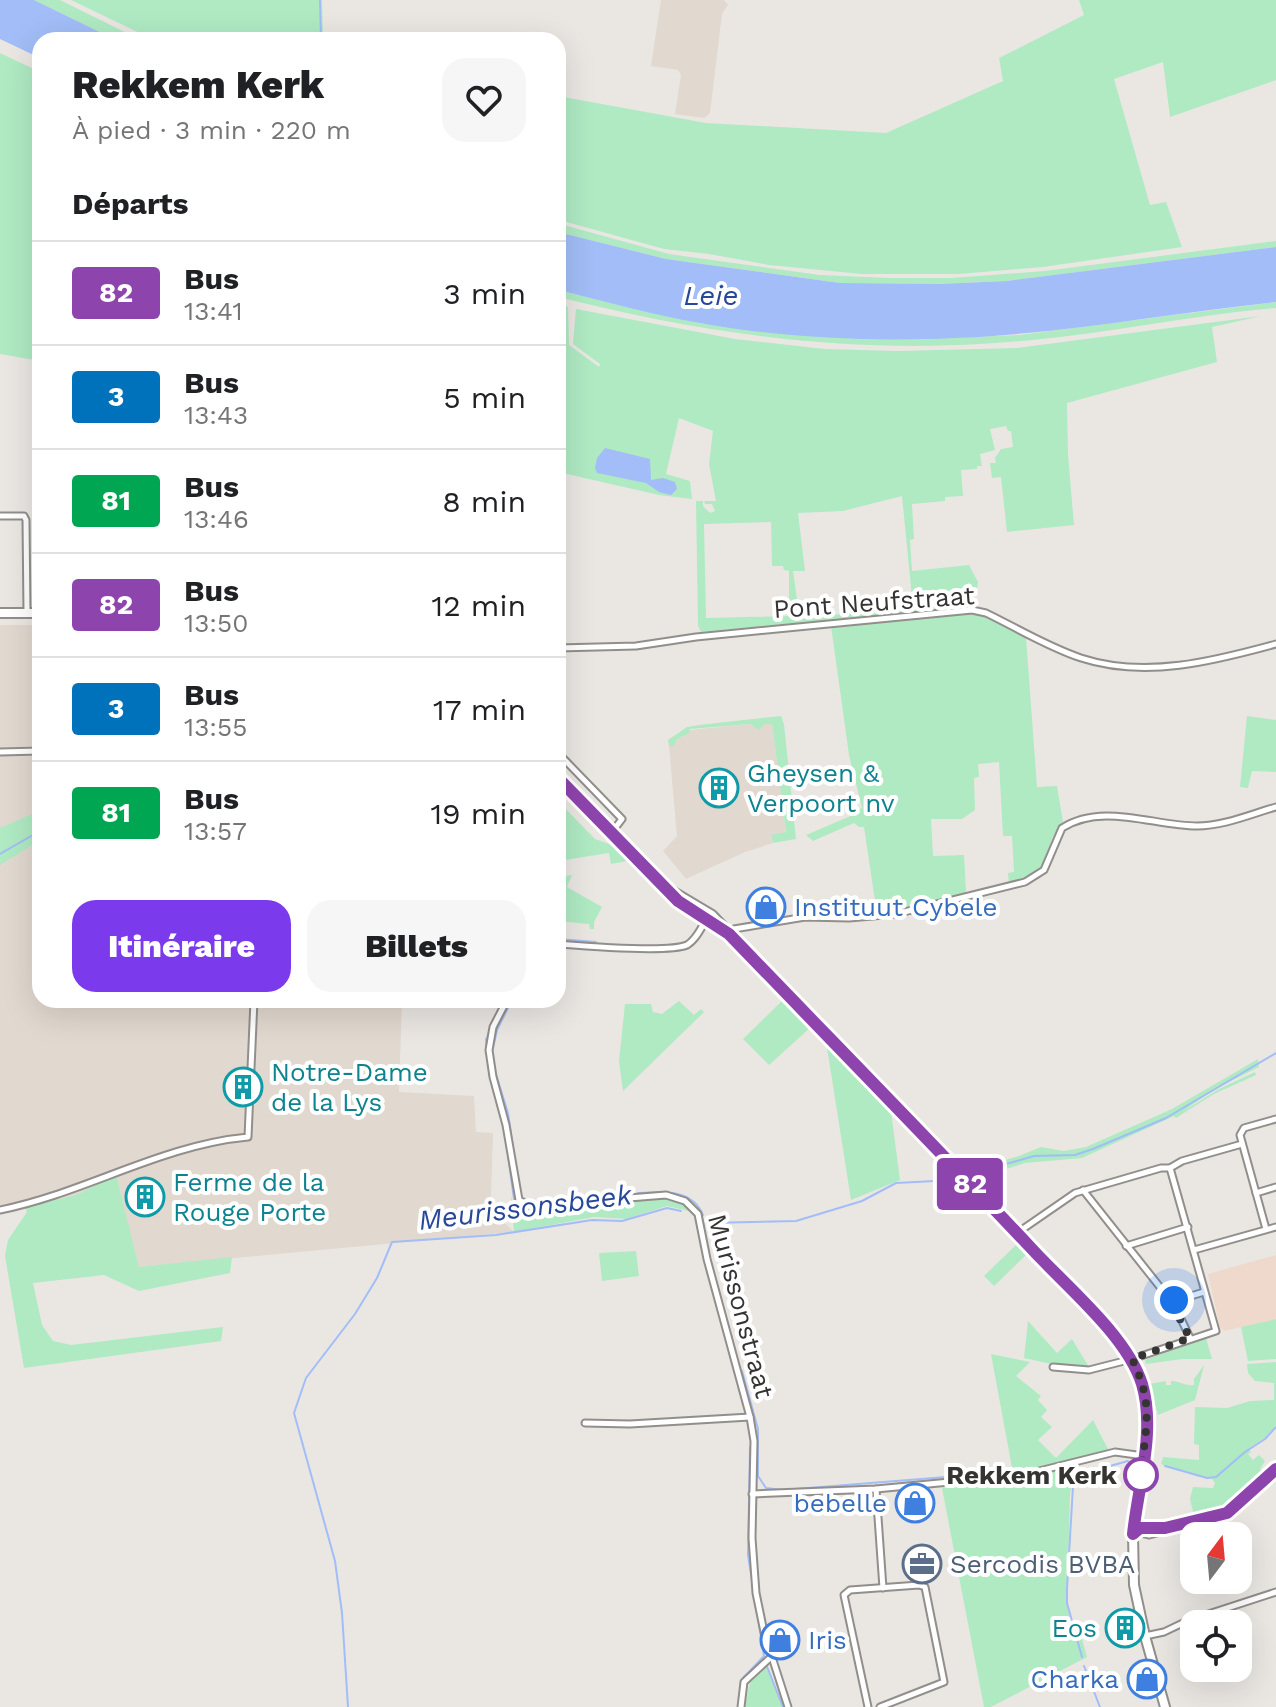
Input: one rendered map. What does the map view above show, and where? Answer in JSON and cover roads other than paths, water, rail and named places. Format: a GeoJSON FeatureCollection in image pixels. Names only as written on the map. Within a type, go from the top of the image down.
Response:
{"type":"FeatureCollection","features":[{"type":"Feature","properties":{"kind":"main road"},"geometry":{"type":"LineString","coordinates":[[0,613],[32,613]]}},
{"type":"Feature","properties":{"kind":"main road"},"geometry":{"type":"LineString","coordinates":[[566,786],[660,884],[729,934],[1134,1359],[1146,1402],[1148,1427],[1135,1533],[1134,1585],[1165,1707]]}},
{"type":"Feature","properties":{"kind":"street"},"geometry":{"type":"LineString","coordinates":[[0,516],[24,516],[27,525],[27,613]]}},
{"type":"Feature","properties":{"kind":"street","name":"Pont Neufstraat"},"geometry":{"type":"LineString","coordinates":[[566,648],[636,646],[696,637],[972,610],[986,613],[1075,656],[1105,663],[1157,666],[1195,664],[1276,644]]}},
{"type":"Feature","properties":{"kind":"street"},"geometry":{"type":"LineString","coordinates":[[0,752],[32,751]]}},
{"type":"Feature","properties":{"kind":"street"},"geometry":{"type":"LineString","coordinates":[[566,761],[622,819],[611,833]]}},
{"type":"Feature","properties":{"kind":"street"},"geometry":{"type":"LineString","coordinates":[[729,934],[734,929],[775,920],[896,914],[1025,882],[1044,870],[1062,828],[1081,820],[1132,817],[1197,826],[1224,822],[1276,807]]}},
{"type":"Feature","properties":{"kind":"street"},"geometry":{"type":"LineString","coordinates":[[566,944],[638,948],[682,946],[692,941],[709,917]]}},
{"type":"Feature","properties":{"kind":"street"},"geometry":{"type":"LineString","coordinates":[[0,1210],[56,1196],[119,1170],[216,1141],[248,1137],[254,1008]]}},
{"type":"Feature","properties":{"kind":"street","name":"Murissonstraat"},"geometry":{"type":"LineString","coordinates":[[503,1008],[493,1027],[489,1050],[519,1200],[530,1206],[666,1195],[677,1197],[698,1214],[707,1259],[750,1417],[754,1441],[755,1581],[771,1657],[788,1707]]}},
{"type":"Feature","properties":{"kind":"street"},"geometry":{"type":"LineString","coordinates":[[1266,1229],[1240,1135],[1244,1128],[1276,1119]]}},
{"type":"Feature","properties":{"kind":"street"},"geometry":{"type":"LineString","coordinates":[[1017,1233],[1083,1190],[1170,1168],[1182,1161],[1242,1144]]}},
{"type":"Feature","properties":{"kind":"street"},"geometry":{"type":"LineString","coordinates":[[1053,1367],[1089,1370],[1134,1359],[1216,1331],[1170,1168]]}},
{"type":"Feature","properties":{"kind":"street"},"geometry":{"type":"LineString","coordinates":[[1256,1193],[1276,1187]]}},
{"type":"Feature","properties":{"kind":"street"},"geometry":{"type":"LineString","coordinates":[[1083,1190],[1171,1302],[1190,1338]]}},
{"type":"Feature","properties":{"kind":"street"},"geometry":{"type":"LineString","coordinates":[[1126,1246],[1188,1227]]}},
{"type":"Feature","properties":{"kind":"street"},"geometry":{"type":"LineString","coordinates":[[1194,1250],[1276,1227]]}},
{"type":"Feature","properties":{"kind":"street"},"geometry":{"type":"LineString","coordinates":[[1171,1302],[1204,1292]]}},
{"type":"Feature","properties":{"kind":"street","name":"Murissonstraat"},"geometry":{"type":"LineString","coordinates":[[585,1423],[630,1424],[750,1417]]}},
{"type":"Feature","properties":{"kind":"street"},"geometry":{"type":"LineString","coordinates":[[752,1494],[876,1489],[1023,1475],[1115,1452],[1144,1456]]}},
{"type":"Feature","properties":{"kind":"street"},"geometry":{"type":"LineString","coordinates":[[1135,1533],[1140,1528],[1165,1528],[1227,1513],[1276,1469]]}},
{"type":"Feature","properties":{"kind":"street"},"geometry":{"type":"LineString","coordinates":[[876,1489],[883,1588]]}},
{"type":"Feature","properties":{"kind":"street"},"geometry":{"type":"LineString","coordinates":[[868,1707],[844,1595],[850,1590],[925,1587],[944,1682],[880,1707]]}},
{"type":"Feature","properties":{"kind":"street"},"geometry":{"type":"LineString","coordinates":[[1145,1636],[1276,1592]]}},
{"type":"Feature","properties":{"kind":"street"},"geometry":{"type":"LineString","coordinates":[[741,1707],[744,1682],[771,1657]]}},
{"type":"Feature","properties":{"kind":"water"},"geometry":{"type":"Polygon","coordinates":[[[0,0],[34,0],[100,32],[32,32],[32,54],[0,39],[0,0]]]}},
{"type":"Feature","properties":{"kind":"water","name":"Leie"},"geometry":{"type":"Polygon","coordinates":[[[566,234],[666,259],[840,283],[1007,281],[1276,247],[1276,302],[1076,328],[955,338],[827,338],[731,328],[566,292],[566,234]]]}},
{"type":"Feature","properties":{"kind":"water"},"geometry":{"type":"Polygon","coordinates":[[[605,448],[650,459],[651,480],[663,478],[675,482],[677,489],[671,495],[659,492],[646,483],[597,473],[597,458],[605,448]]]}},
{"type":"Feature","properties":{"kind":"waterway"},"geometry":{"type":"LineString","coordinates":[[320,0],[321,32]]}},
{"type":"Feature","properties":{"kind":"waterway"},"geometry":{"type":"LineString","coordinates":[[0,854],[32,836]]}},
{"type":"Feature","properties":{"kind":"waterway"},"geometry":{"type":"LineString","coordinates":[[566,940],[596,942]]}},
{"type":"Feature","properties":{"kind":"waterway"},"geometry":{"type":"LineString","coordinates":[[566,947],[571,947]]}},
{"type":"Feature","properties":{"kind":"waterway"},"geometry":{"type":"LineString","coordinates":[[490,1078],[486,1040],[500,1008]]}},
{"type":"Feature","properties":{"kind":"waterway"},"geometry":{"type":"LineString","coordinates":[[508,1008],[497,1030],[492,1053],[508,1113],[515,1160]]}},
{"type":"Feature","properties":{"kind":"waterway"},"geometry":{"type":"LineString","coordinates":[[975,1173],[1034,1156],[1075,1155],[1093,1149],[1166,1118],[1276,1053]]}},
{"type":"Feature","properties":{"kind":"waterway"},"geometry":{"type":"LineString","coordinates":[[505,1133],[514,1199]]}},
{"type":"Feature","properties":{"kind":"waterway"},"geometry":{"type":"LineString","coordinates":[[706,1223],[796,1221],[862,1201],[896,1183],[954,1180]]}},
{"type":"Feature","properties":{"kind":"waterway"},"geometry":{"type":"LineString","coordinates":[[638,1193],[666,1192],[684,1196],[692,1200],[703,1215]]}},
{"type":"Feature","properties":{"kind":"waterway"},"geometry":{"type":"LineString","coordinates":[[533,1202],[631,1194]]}},
{"type":"Feature","properties":{"kind":"waterway","name":"Meurissonsbeek"},"geometry":{"type":"LineString","coordinates":[[348,1707],[335,1561],[294,1413],[306,1378],[355,1314],[377,1278],[392,1242],[496,1235],[592,1220],[622,1221],[667,1208],[681,1211]]}},
{"type":"Feature","properties":{"kind":"waterway"},"geometry":{"type":"LineString","coordinates":[[742,1371],[758,1429],[758,1476],[766,1488],[783,1490],[971,1475]]}},
{"type":"Feature","properties":{"kind":"waterway"},"geometry":{"type":"LineString","coordinates":[[1165,1466],[1207,1478],[1216,1477],[1276,1427]]}},
{"type":"Feature","properties":{"kind":"waterway"},"geometry":{"type":"LineString","coordinates":[[738,1707],[743,1678],[764,1656],[748,1555],[750,1447]]}},
{"type":"Feature","properties":{"kind":"waterway"},"geometry":{"type":"LineString","coordinates":[[1081,1474],[1128,1461]]}},
{"type":"Feature","properties":{"kind":"waterway"},"geometry":{"type":"LineString","coordinates":[[982,1474],[1012,1471]]}},
{"type":"Feature","properties":{"kind":"waterway"},"geometry":{"type":"LineString","coordinates":[[1075,1480],[1067,1603],[1082,1657]]}},
{"type":"Feature","properties":{"kind":"waterway"},"geometry":{"type":"LineString","coordinates":[[766,1664],[783,1707]]}},
{"type":"Feature","properties":{"kind":"waterway"},"geometry":{"type":"LineString","coordinates":[[1084,1666],[1100,1707]]}},
{"type":"Feature","properties":{"kind":"place","name":"Gheysen & Verpoort nv"},"geometry":{"type":"Point","coordinates":[719,788]}},
{"type":"Feature","properties":{"kind":"place","name":"Instituut Cybele"},"geometry":{"type":"Point","coordinates":[766,907]}},
{"type":"Feature","properties":{"kind":"place","name":"Notre-Dame de la Lys"},"geometry":{"type":"Point","coordinates":[243,1087]}},
{"type":"Feature","properties":{"kind":"place","name":"Ferme de la Rouge Porte"},"geometry":{"type":"Point","coordinates":[145,1197]}},
{"type":"Feature","properties":{"kind":"place","name":"Rekkem Kerk"},"geometry":{"type":"Point","coordinates":[1141,1475]}},
{"type":"Feature","properties":{"kind":"place","name":"bebelle"},"geometry":{"type":"Point","coordinates":[915,1503]}},
{"type":"Feature","properties":{"kind":"place","name":"Sercodis BVBA"},"geometry":{"type":"Point","coordinates":[922,1564]}},
{"type":"Feature","properties":{"kind":"place","name":"Eos"},"geometry":{"type":"Point","coordinates":[1125,1628]}},
{"type":"Feature","properties":{"kind":"place","name":"Iris"},"geometry":{"type":"Point","coordinates":[780,1640]}},
{"type":"Feature","properties":{"kind":"place","name":"Charka"},"geometry":{"type":"Point","coordinates":[1147,1679]}}]}
